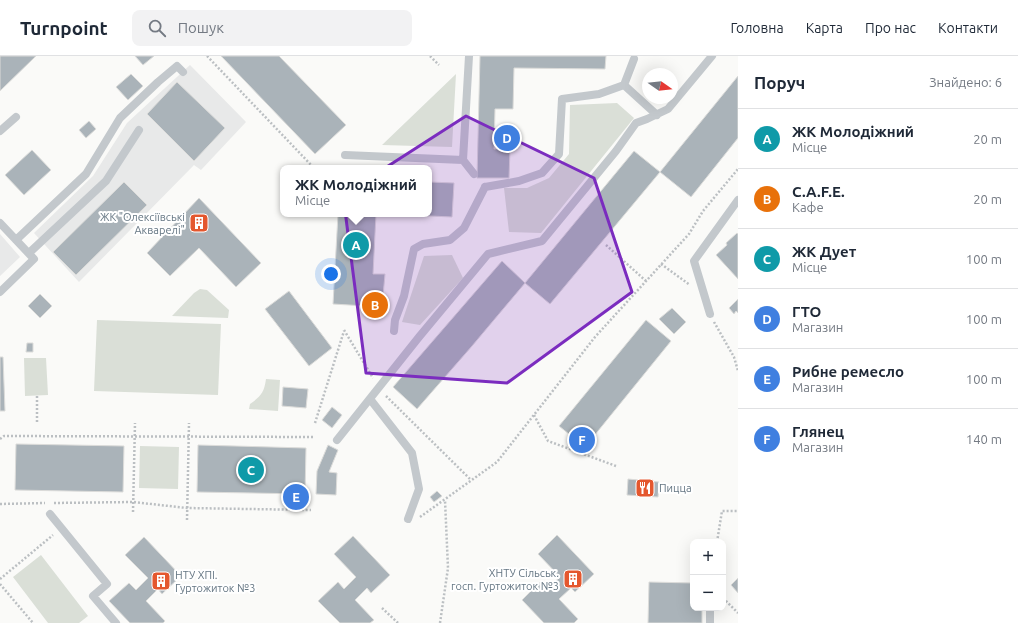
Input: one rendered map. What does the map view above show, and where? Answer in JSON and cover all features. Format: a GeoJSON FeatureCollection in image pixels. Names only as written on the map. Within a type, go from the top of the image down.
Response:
{"type":"FeatureCollection","features":[{"type":"Feature","properties":{"kind":"lane"},"geometry":{"type":"LineString","coordinates":[[469,56],[463,160],[474,174]]}},
{"type":"Feature","properties":{"kind":"lane"},"geometry":{"type":"LineString","coordinates":[[337,440],[423,332],[488,254],[542,241],[616,151],[636,123],[668,109],[712,56]]}},
{"type":"Feature","properties":{"kind":"lane"},"geometry":{"type":"LineString","coordinates":[[394,331],[395,320],[404,296],[414,249],[423,244],[450,240],[464,228],[484,186],[519,181],[542,173],[559,154],[562,98],[598,94],[624,85],[634,59]]}},
{"type":"Feature","properties":{"kind":"lane"},"geometry":{"type":"LineString","coordinates":[[16,240],[86,174],[120,118],[177,66],[183,72]]}},
{"type":"Feature","properties":{"kind":"lane"},"geometry":{"type":"LineString","coordinates":[[624,85],[657,115]]}},
{"type":"Feature","properties":{"kind":"lane"},"geometry":{"type":"LineString","coordinates":[[0,131],[16,117]]}},
{"type":"Feature","properties":{"kind":"lane"},"geometry":{"type":"LineString","coordinates":[[29,253],[106,181],[139,130]]}},
{"type":"Feature","properties":{"kind":"lane"},"geometry":{"type":"LineString","coordinates":[[345,155],[463,160]]}},
{"type":"Feature","properties":{"kind":"lane"},"geometry":{"type":"LineString","coordinates":[[710,314],[694,261],[738,200]]}},
{"type":"Feature","properties":{"kind":"lane"},"geometry":{"type":"LineString","coordinates":[[0,223],[34,259],[0,292]]}},
{"type":"Feature","properties":{"kind":"lane"},"geometry":{"type":"LineString","coordinates":[[370,400],[412,452],[419,489],[408,519]]}},
{"type":"Feature","properties":{"kind":"lane"},"geometry":{"type":"LineString","coordinates":[[50,514],[107,584],[93,596],[116,623]]}},
{"type":"Feature","properties":{"kind":"lane"},"geometry":{"type":"LineString","coordinates":[[710,611],[710,623]]}},
{"type":"Feature","properties":{"kind":"path"},"geometry":{"type":"LineString","coordinates":[[207,56],[311,165]]}},
{"type":"Feature","properties":{"kind":"path"},"geometry":{"type":"LineString","coordinates":[[430,56],[439,65]]}},
{"type":"Feature","properties":{"kind":"path"},"geometry":{"type":"LineString","coordinates":[[416,520],[497,462],[595,337],[688,234],[703,211],[738,169]]}},
{"type":"Feature","properties":{"kind":"path"},"geometry":{"type":"LineString","coordinates":[[606,245],[646,281]]}},
{"type":"Feature","properties":{"kind":"path"},"geometry":{"type":"LineString","coordinates":[[315,423],[344,330],[379,388],[471,480]]}},
{"type":"Feature","properties":{"kind":"path"},"geometry":{"type":"LineString","coordinates":[[37,396],[37,423]]}},
{"type":"Feature","properties":{"kind":"path"},"geometry":{"type":"LineString","coordinates":[[534,415],[548,441],[616,466]]}},
{"type":"Feature","properties":{"kind":"path"},"geometry":{"type":"LineString","coordinates":[[133,512],[135,423]]}},
{"type":"Feature","properties":{"kind":"path"},"geometry":{"type":"LineString","coordinates":[[187,520],[189,423]]}},
{"type":"Feature","properties":{"kind":"path"},"geometry":{"type":"LineString","coordinates":[[0,439],[4,436],[314,437]]}},
{"type":"Feature","properties":{"kind":"path"},"geometry":{"type":"LineString","coordinates":[[440,623],[448,568],[445,500]]}},
{"type":"Feature","properties":{"kind":"path"},"geometry":{"type":"LineString","coordinates":[[0,504],[133,502],[187,508],[311,510]]}},
{"type":"Feature","properties":{"kind":"path"},"geometry":{"type":"LineString","coordinates":[[717,539],[722,510],[738,511]]}},
{"type":"Feature","properties":{"kind":"path"},"geometry":{"type":"LineString","coordinates":[[0,579],[61,528]]}},
{"type":"Feature","properties":{"kind":"path"},"geometry":{"type":"LineString","coordinates":[[0,584],[34,623]]}},
{"type":"Feature","properties":{"kind":"path"},"geometry":{"type":"LineString","coordinates":[[726,601],[738,613]]}},
{"type":"Feature","properties":{"kind":"path"},"geometry":{"type":"LineString","coordinates":[[382,608],[398,623]]}},
{"type":"Feature","properties":{"kind":"highlighted area"},"geometry":{"type":"Polygon","coordinates":[[[466,116],[594,178],[632,292],[507,383],[366,373],[343,195],[466,116]]]}},
{"type":"Feature","properties":{"kind":"shaded area"},"geometry":{"type":"Polygon","coordinates":[[[190,65],[246,122],[201,170],[194,165],[79,282],[34,233],[93,176],[127,123],[190,65]]]}},
{"type":"Feature","properties":{"kind":"shaded area"},"geometry":{"type":"Polygon","coordinates":[[[456,74],[452,147],[382,145],[456,74]]]}},
{"type":"Feature","properties":{"kind":"shaded area"},"geometry":{"type":"Polygon","coordinates":[[[617,103],[634,118],[541,233],[509,232],[504,188],[527,188],[549,178],[569,154],[570,105],[617,103]]]}},
{"type":"Feature","properties":{"kind":"shaded area"},"geometry":{"type":"Polygon","coordinates":[[[0,234],[20,257],[0,276],[0,234]]]}},
{"type":"Feature","properties":{"kind":"shaded area"},"geometry":{"type":"Polygon","coordinates":[[[452,255],[463,278],[420,325],[402,322],[424,256],[452,255]]]}},
{"type":"Feature","properties":{"kind":"shaded area"},"geometry":{"type":"Polygon","coordinates":[[[200,289],[207,290],[229,310],[228,318],[172,316],[194,293],[200,289]]]}},
{"type":"Feature","properties":{"kind":"shaded area"},"geometry":{"type":"Polygon","coordinates":[[[97,320],[221,324],[218,395],[94,391],[97,320]]]}},
{"type":"Feature","properties":{"kind":"shaded area"},"geometry":{"type":"Polygon","coordinates":[[[24,358],[46,358],[48,395],[25,396],[24,358]]]}},
{"type":"Feature","properties":{"kind":"shaded area"},"geometry":{"type":"Polygon","coordinates":[[[266,379],[280,380],[278,411],[249,409],[250,404],[261,394],[266,379]]]}},
{"type":"Feature","properties":{"kind":"shaded area"},"geometry":{"type":"Polygon","coordinates":[[[140,446],[179,447],[178,489],[139,488],[140,446]]]}},
{"type":"Feature","properties":{"kind":"shaded area"},"geometry":{"type":"Polygon","coordinates":[[[41,555],[88,616],[79,623],[48,623],[13,577],[41,555]]]}},
{"type":"Feature","properties":{"kind":"building"},"geometry":{"type":"Polygon","coordinates":[[[0,56],[36,56],[0,91],[0,56]]]}},
{"type":"Feature","properties":{"kind":"building"},"geometry":{"type":"Polygon","coordinates":[[[135,56],[154,56],[143,65],[135,56]]]}},
{"type":"Feature","properties":{"kind":"building"},"geometry":{"type":"Polygon","coordinates":[[[221,56],[279,56],[346,125],[315,154],[221,56]]]}},
{"type":"Feature","properties":{"kind":"building"},"geometry":{"type":"Polygon","coordinates":[[[480,56],[606,56],[605,69],[514,68],[513,109],[495,109],[494,149],[510,149],[509,178],[477,178],[480,56]]]}},
{"type":"Feature","properties":{"kind":"building"},"geometry":{"type":"Polygon","coordinates":[[[131,74],[143,86],[128,100],[116,87],[131,74]]]}},
{"type":"Feature","properties":{"kind":"building"},"geometry":{"type":"Polygon","coordinates":[[[738,76],[738,138],[691,197],[660,172],[738,76]]]}},
{"type":"Feature","properties":{"kind":"building"},"geometry":{"type":"Polygon","coordinates":[[[177,82],[225,128],[194,161],[147,114],[177,82]]]}},
{"type":"Feature","properties":{"kind":"building"},"geometry":{"type":"Polygon","coordinates":[[[89,121],[96,129],[86,138],[79,130],[89,121]]]}},
{"type":"Feature","properties":{"kind":"building"},"geometry":{"type":"Polygon","coordinates":[[[32,150],[51,170],[24,195],[5,175],[32,150]]]}},
{"type":"Feature","properties":{"kind":"building"},"geometry":{"type":"Polygon","coordinates":[[[634,151],[660,172],[550,304],[525,283],[634,151]]]}},
{"type":"Feature","properties":{"kind":"building"},"geometry":{"type":"Polygon","coordinates":[[[124,182],[147,205],[76,275],[53,252],[124,182]]]}},
{"type":"Feature","properties":{"kind":"building"},"geometry":{"type":"Polygon","coordinates":[[[432,182],[454,183],[452,217],[432,216],[432,182]]]}},
{"type":"Feature","properties":{"kind":"building","name":"ЖК \"Олексіївські Акварелі\""},"geometry":{"type":"Polygon","coordinates":[[[199,198],[261,263],[236,287],[199,248],[170,276],[147,253],[199,198]]]}},
{"type":"Feature","properties":{"kind":"building"},"geometry":{"type":"Polygon","coordinates":[[[338,217],[376,217],[373,274],[385,274],[382,307],[333,304],[338,217]]]}},
{"type":"Feature","properties":{"kind":"building"},"geometry":{"type":"Polygon","coordinates":[[[737,233],[738,234],[738,279],[716,255],[737,233]]]}},
{"type":"Feature","properties":{"kind":"building"},"geometry":{"type":"Polygon","coordinates":[[[502,261],[525,283],[417,409],[393,387],[502,261]]]}},
{"type":"Feature","properties":{"kind":"building"},"geometry":{"type":"Polygon","coordinates":[[[289,291],[332,348],[309,366],[265,309],[289,291]]]}},
{"type":"Feature","properties":{"kind":"building"},"geometry":{"type":"Polygon","coordinates":[[[40,294],[52,306],[40,318],[28,306],[40,294]]]}},
{"type":"Feature","properties":{"kind":"building"},"geometry":{"type":"Polygon","coordinates":[[[738,299],[738,313],[736,311],[734,314],[729,308],[738,299]]]}},
{"type":"Feature","properties":{"kind":"building"},"geometry":{"type":"Polygon","coordinates":[[[672,308],[686,322],[674,334],[659,319],[672,308]]]}},
{"type":"Feature","properties":{"kind":"building"},"geometry":{"type":"Polygon","coordinates":[[[646,320],[671,341],[585,447],[559,426],[646,320]]]}},
{"type":"Feature","properties":{"kind":"building"},"geometry":{"type":"Polygon","coordinates":[[[27,343],[33,343],[33,352],[26,352],[27,343]]]}},
{"type":"Feature","properties":{"kind":"building"},"geometry":{"type":"Polygon","coordinates":[[[0,357],[3,357],[5,411],[0,411],[0,357]]]}},
{"type":"Feature","properties":{"kind":"building"},"geometry":{"type":"Polygon","coordinates":[[[283,387],[308,389],[306,408],[282,406],[283,387]]]}},
{"type":"Feature","properties":{"kind":"building"},"geometry":{"type":"Polygon","coordinates":[[[332,407],[342,415],[332,428],[322,420],[332,407]]]}},
{"type":"Feature","properties":{"kind":"building"},"geometry":{"type":"Polygon","coordinates":[[[16,444],[124,446],[123,492],[15,490],[16,444]]]}},
{"type":"Feature","properties":{"kind":"building"},"geometry":{"type":"Polygon","coordinates":[[[198,445],[306,448],[305,494],[197,492],[198,445]]]}},
{"type":"Feature","properties":{"kind":"building"},"geometry":{"type":"Polygon","coordinates":[[[328,445],[338,450],[329,472],[337,473],[336,495],[316,494],[317,471],[328,445]]]}},
{"type":"Feature","properties":{"kind":"building"},"geometry":{"type":"Polygon","coordinates":[[[628,479],[659,482],[658,497],[627,495],[628,479]]]}},
{"type":"Feature","properties":{"kind":"building"},"geometry":{"type":"Polygon","coordinates":[[[437,491],[442,496],[434,502],[430,497],[437,491]]]}},
{"type":"Feature","properties":{"kind":"building","name":"ХНТУ Сільськ. госп. Гуртожиток №3"},"geometry":{"type":"Polygon","coordinates":[[[557,535],[594,574],[575,592],[571,588],[559,599],[578,619],[574,623],[544,623],[522,600],[541,581],[548,588],[560,577],[538,554],[557,535]]]}},
{"type":"Feature","properties":{"kind":"building"},"geometry":{"type":"Polygon","coordinates":[[[353,536],[390,575],[371,593],[367,588],[355,600],[374,620],[370,623],[340,623],[318,601],[338,582],[344,589],[356,577],[334,554],[353,536]]]}},
{"type":"Feature","properties":{"kind":"building","name":"НТУ ХПІ. Гуртожиток №3"},"geometry":{"type":"Polygon","coordinates":[[[144,537],[181,576],[162,594],[158,589],[146,601],[165,621],[163,623],[130,623],[109,601],[129,583],[136,590],[148,578],[125,555],[144,537]]]}},
{"type":"Feature","properties":{"kind":"building"},"geometry":{"type":"Polygon","coordinates":[[[738,578],[738,593],[731,585],[738,578]]]}},
{"type":"Feature","properties":{"kind":"building"},"geometry":{"type":"Polygon","coordinates":[[[649,582],[690,583],[690,611],[702,611],[702,623],[648,623],[649,582]]]}},
{"type":"Feature","properties":{"kind":"place","name":"ГТО"},"geometry":{"type":"Point","coordinates":[507,138]}},
{"type":"Feature","properties":{"kind":"place","name":"ЖК \"Олексіївські Акварелі\""},"geometry":{"type":"Point","coordinates":[199,223]}},
{"type":"Feature","properties":{"kind":"place","name":"ЖК Молодіжний"},"geometry":{"type":"Point","coordinates":[356,245]}},
{"type":"Feature","properties":{"kind":"place","name":"C.A.F.E."},"geometry":{"type":"Point","coordinates":[375,305]}},
{"type":"Feature","properties":{"kind":"place","name":"Глянец"},"geometry":{"type":"Point","coordinates":[582,440]}},
{"type":"Feature","properties":{"kind":"place","name":"ЖК Дует"},"geometry":{"type":"Point","coordinates":[251,470]}},
{"type":"Feature","properties":{"kind":"place","name":"Пицца"},"geometry":{"type":"Point","coordinates":[645,488]}},
{"type":"Feature","properties":{"kind":"place","name":"Рибне ремесло"},"geometry":{"type":"Point","coordinates":[296,497]}},
{"type":"Feature","properties":{"kind":"place","name":"ХНТУ Сільськ. госп. Гуртожиток №3"},"geometry":{"type":"Point","coordinates":[573,579]}},
{"type":"Feature","properties":{"kind":"place","name":"НТУ ХПІ. Гуртожиток №3"},"geometry":{"type":"Point","coordinates":[161,581]}}]}
